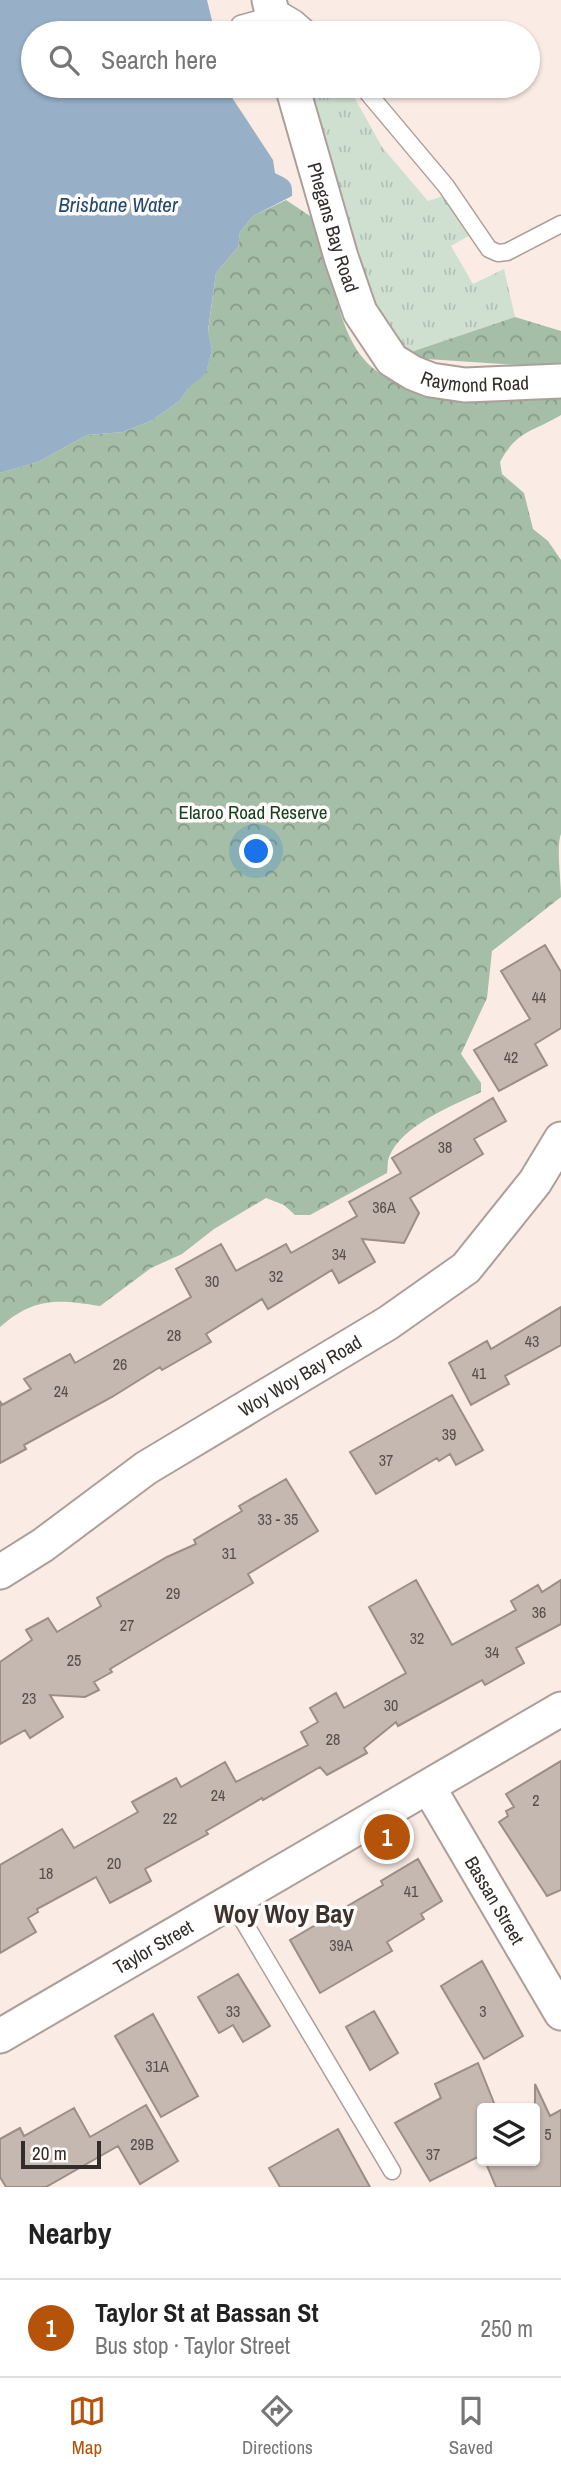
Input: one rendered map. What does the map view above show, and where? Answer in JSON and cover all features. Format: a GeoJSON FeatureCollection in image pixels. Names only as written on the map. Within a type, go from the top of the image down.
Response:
{"type":"FeatureCollection","features":[{"type":"Feature","properties":{"kind":"street","name":"Phegans Bay Road"},"geometry":{"type":"LineString","coordinates":[[296,98],[360,312],[392,360]]}},
{"type":"Feature","properties":{"kind":"street","name":"Raymond Road"},"geometry":{"type":"LineString","coordinates":[[392,360],[431,380],[465,385],[561,381]]}},
{"type":"Feature","properties":{"kind":"street","name":"Woy Woy Bay Road"},"geometry":{"type":"LineString","coordinates":[[0,1572],[43,1545],[146,1468],[388,1323],[466,1268],[535,1182],[561,1139]]}},
{"type":"Feature","properties":{"kind":"street","name":"Taylor Street"},"geometry":{"type":"LineString","coordinates":[[0,2036],[561,1709]]}},
{"type":"Feature","properties":{"kind":"street","name":"Bassan Street"},"geometry":{"type":"LineString","coordinates":[[429,1788],[561,2013]]}},
{"type":"Feature","properties":{"kind":"lane"},"geometry":{"type":"LineString","coordinates":[[249,21],[273,13],[298,21]]}},
{"type":"Feature","properties":{"kind":"lane"},"geometry":{"type":"LineString","coordinates":[[372,98],[446,186],[489,249],[507,253],[561,224]]}},
{"type":"Feature","properties":{"kind":"lane"},"geometry":{"type":"LineString","coordinates":[[232,1902],[393,2171]]}},
{"type":"Feature","properties":{"kind":"green space"},"geometry":{"type":"Polygon","coordinates":[[[307,98],[355,98],[382,147],[428,201],[443,196],[470,235],[451,246],[473,284],[504,269],[515,317],[396,357],[342,223],[307,98]]]}},
{"type":"Feature","properties":{"kind":"green space","name":"Elaroo Road Reserve"},"geometry":{"type":"Polygon","coordinates":[[[286,200],[322,224],[335,294],[346,329],[363,358],[377,371],[407,387],[561,393],[561,415],[519,438],[506,451],[500,462],[502,474],[524,493],[533,529],[548,541],[561,560],[561,897],[492,951],[487,998],[461,1054],[481,1083],[481,1092],[443,1110],[405,1135],[389,1157],[387,1173],[310,1215],[295,1215],[284,1205],[266,1198],[214,1229],[182,1254],[151,1268],[100,1306],[71,1302],[36,1305],[12,1317],[0,1327],[0,473],[38,462],[87,435],[123,432],[153,420],[179,401],[206,372],[212,350],[208,332],[216,273],[238,247],[240,232],[253,216],[286,200]]]}},
{"type":"Feature","properties":{"kind":"green space"},"geometry":{"type":"Polygon","coordinates":[[[515,317],[561,331],[561,368],[396,357],[515,317]]]}},
{"type":"Feature","properties":{"kind":"water","name":"Brisbane Water"},"geometry":{"type":"Polygon","coordinates":[[[0,0],[207,0],[212,21],[21,21],[21,98],[232,98],[273,160],[275,173],[289,181],[292,196],[253,216],[240,232],[238,247],[216,273],[208,331],[212,350],[206,373],[179,401],[153,420],[123,432],[87,435],[38,462],[0,473],[0,0]]]}},
{"type":"Feature","properties":{"kind":"building"},"geometry":{"type":"Polygon","coordinates":[[[545,945],[561,972],[561,1028],[535,1044],[547,1065],[499,1091],[474,1050],[530,1019],[501,971],[545,945]]]}},
{"type":"Feature","properties":{"kind":"building"},"geometry":{"type":"Polygon","coordinates":[[[493,1098],[506,1121],[474,1139],[483,1154],[410,1198],[419,1213],[404,1243],[362,1239],[375,1262],[339,1283],[332,1270],[268,1309],[262,1299],[206,1334],[211,1342],[162,1370],[160,1367],[112,1397],[24,1445],[26,1449],[0,1463],[0,1401],[2,1405],[31,1389],[24,1379],[70,1354],[75,1363],[191,1297],[176,1269],[221,1244],[236,1271],[286,1244],[291,1253],[357,1216],[349,1202],[401,1173],[392,1158],[493,1098]]]}},
{"type":"Feature","properties":{"kind":"building"},"geometry":{"type":"Polygon","coordinates":[[[561,1307],[561,1345],[505,1376],[509,1384],[471,1405],[449,1363],[487,1341],[491,1349],[561,1307]]]}},
{"type":"Feature","properties":{"kind":"building"},"geometry":{"type":"Polygon","coordinates":[[[452,1395],[483,1450],[456,1465],[450,1454],[439,1461],[437,1458],[376,1494],[350,1452],[452,1395]]]}},
{"type":"Feature","properties":{"kind":"building"},"geometry":{"type":"Polygon","coordinates":[[[286,1479],[318,1531],[248,1574],[253,1583],[110,1669],[112,1672],[94,1682],[99,1690],[85,1697],[50,1695],[63,1717],[30,1738],[25,1730],[0,1744],[0,1662],[32,1640],[26,1630],[48,1618],[57,1632],[101,1606],[97,1598],[167,1557],[196,1544],[194,1540],[242,1511],[239,1506],[286,1479]]]}},
{"type":"Feature","properties":{"kind":"building"},"geometry":{"type":"Polygon","coordinates":[[[416,1580],[452,1645],[516,1610],[511,1601],[538,1585],[542,1592],[561,1580],[561,1624],[516,1648],[524,1663],[485,1685],[482,1680],[398,1726],[396,1722],[364,1748],[367,1753],[327,1775],[320,1767],[263,1800],[262,1798],[206,1831],[208,1834],[145,1869],[151,1881],[110,1903],[96,1877],[37,1909],[38,1912],[28,1918],[36,1932],[0,1953],[0,1865],[62,1829],[74,1848],[138,1812],[132,1802],[176,1778],[181,1787],[225,1762],[236,1782],[308,1745],[301,1732],[318,1722],[310,1708],[336,1693],[344,1708],[406,1673],[369,1607],[416,1580]]]}},
{"type":"Feature","properties":{"kind":"building"},"geometry":{"type":"Polygon","coordinates":[[[561,1761],[561,1890],[547,1896],[499,1822],[508,1816],[506,1811],[514,1807],[506,1794],[561,1761]]]}},
{"type":"Feature","properties":{"kind":"building"},"geometry":{"type":"Polygon","coordinates":[[[418,1859],[442,1901],[421,1914],[424,1919],[387,1942],[392,1951],[320,1993],[290,1940],[383,1885],[381,1881],[418,1859]]]}},
{"type":"Feature","properties":{"kind":"building"},"geometry":{"type":"Polygon","coordinates":[[[482,1961],[523,2036],[484,2059],[441,1986],[482,1961]]]}},
{"type":"Feature","properties":{"kind":"building"},"geometry":{"type":"Polygon","coordinates":[[[238,1974],[270,2026],[243,2042],[233,2025],[219,2033],[198,1997],[238,1974]]]}},
{"type":"Feature","properties":{"kind":"building"},"geometry":{"type":"Polygon","coordinates":[[[374,2011],[398,2053],[370,2070],[346,2027],[374,2011]]]}},
{"type":"Feature","properties":{"kind":"building"},"geometry":{"type":"Polygon","coordinates":[[[153,2014],[198,2096],[161,2117],[115,2036],[153,2014]]]}},
{"type":"Feature","properties":{"kind":"building"},"geometry":{"type":"Polygon","coordinates":[[[478,2063],[494,2103],[477,2103],[477,2158],[430,2181],[395,2123],[441,2098],[435,2084],[478,2063]]]}},
{"type":"Feature","properties":{"kind":"building"},"geometry":{"type":"Polygon","coordinates":[[[535,2084],[550,2116],[561,2110],[561,2187],[496,2187],[487,2166],[540,2166],[540,2103],[535,2103],[535,2084]]]}},
{"type":"Feature","properties":{"kind":"building"},"geometry":{"type":"Polygon","coordinates":[[[146,2105],[178,2161],[140,2184],[118,2146],[46,2187],[6,2187],[0,2177],[0,2139],[20,2128],[24,2136],[74,2108],[90,2137],[146,2105]]]}},
{"type":"Feature","properties":{"kind":"building"},"geometry":{"type":"Polygon","coordinates":[[[338,2129],[370,2187],[280,2187],[269,2168],[338,2129]]]}},
{"type":"Feature","properties":{"kind":"place","name":"Taylor St at Bassan St"},"geometry":{"type":"Point","coordinates":[387,1837]}},
{"type":"Feature","properties":{"kind":"district","name":"Woy Woy Bay"},"geometry":{"type":"Point","coordinates":[284,1914]}}]}
